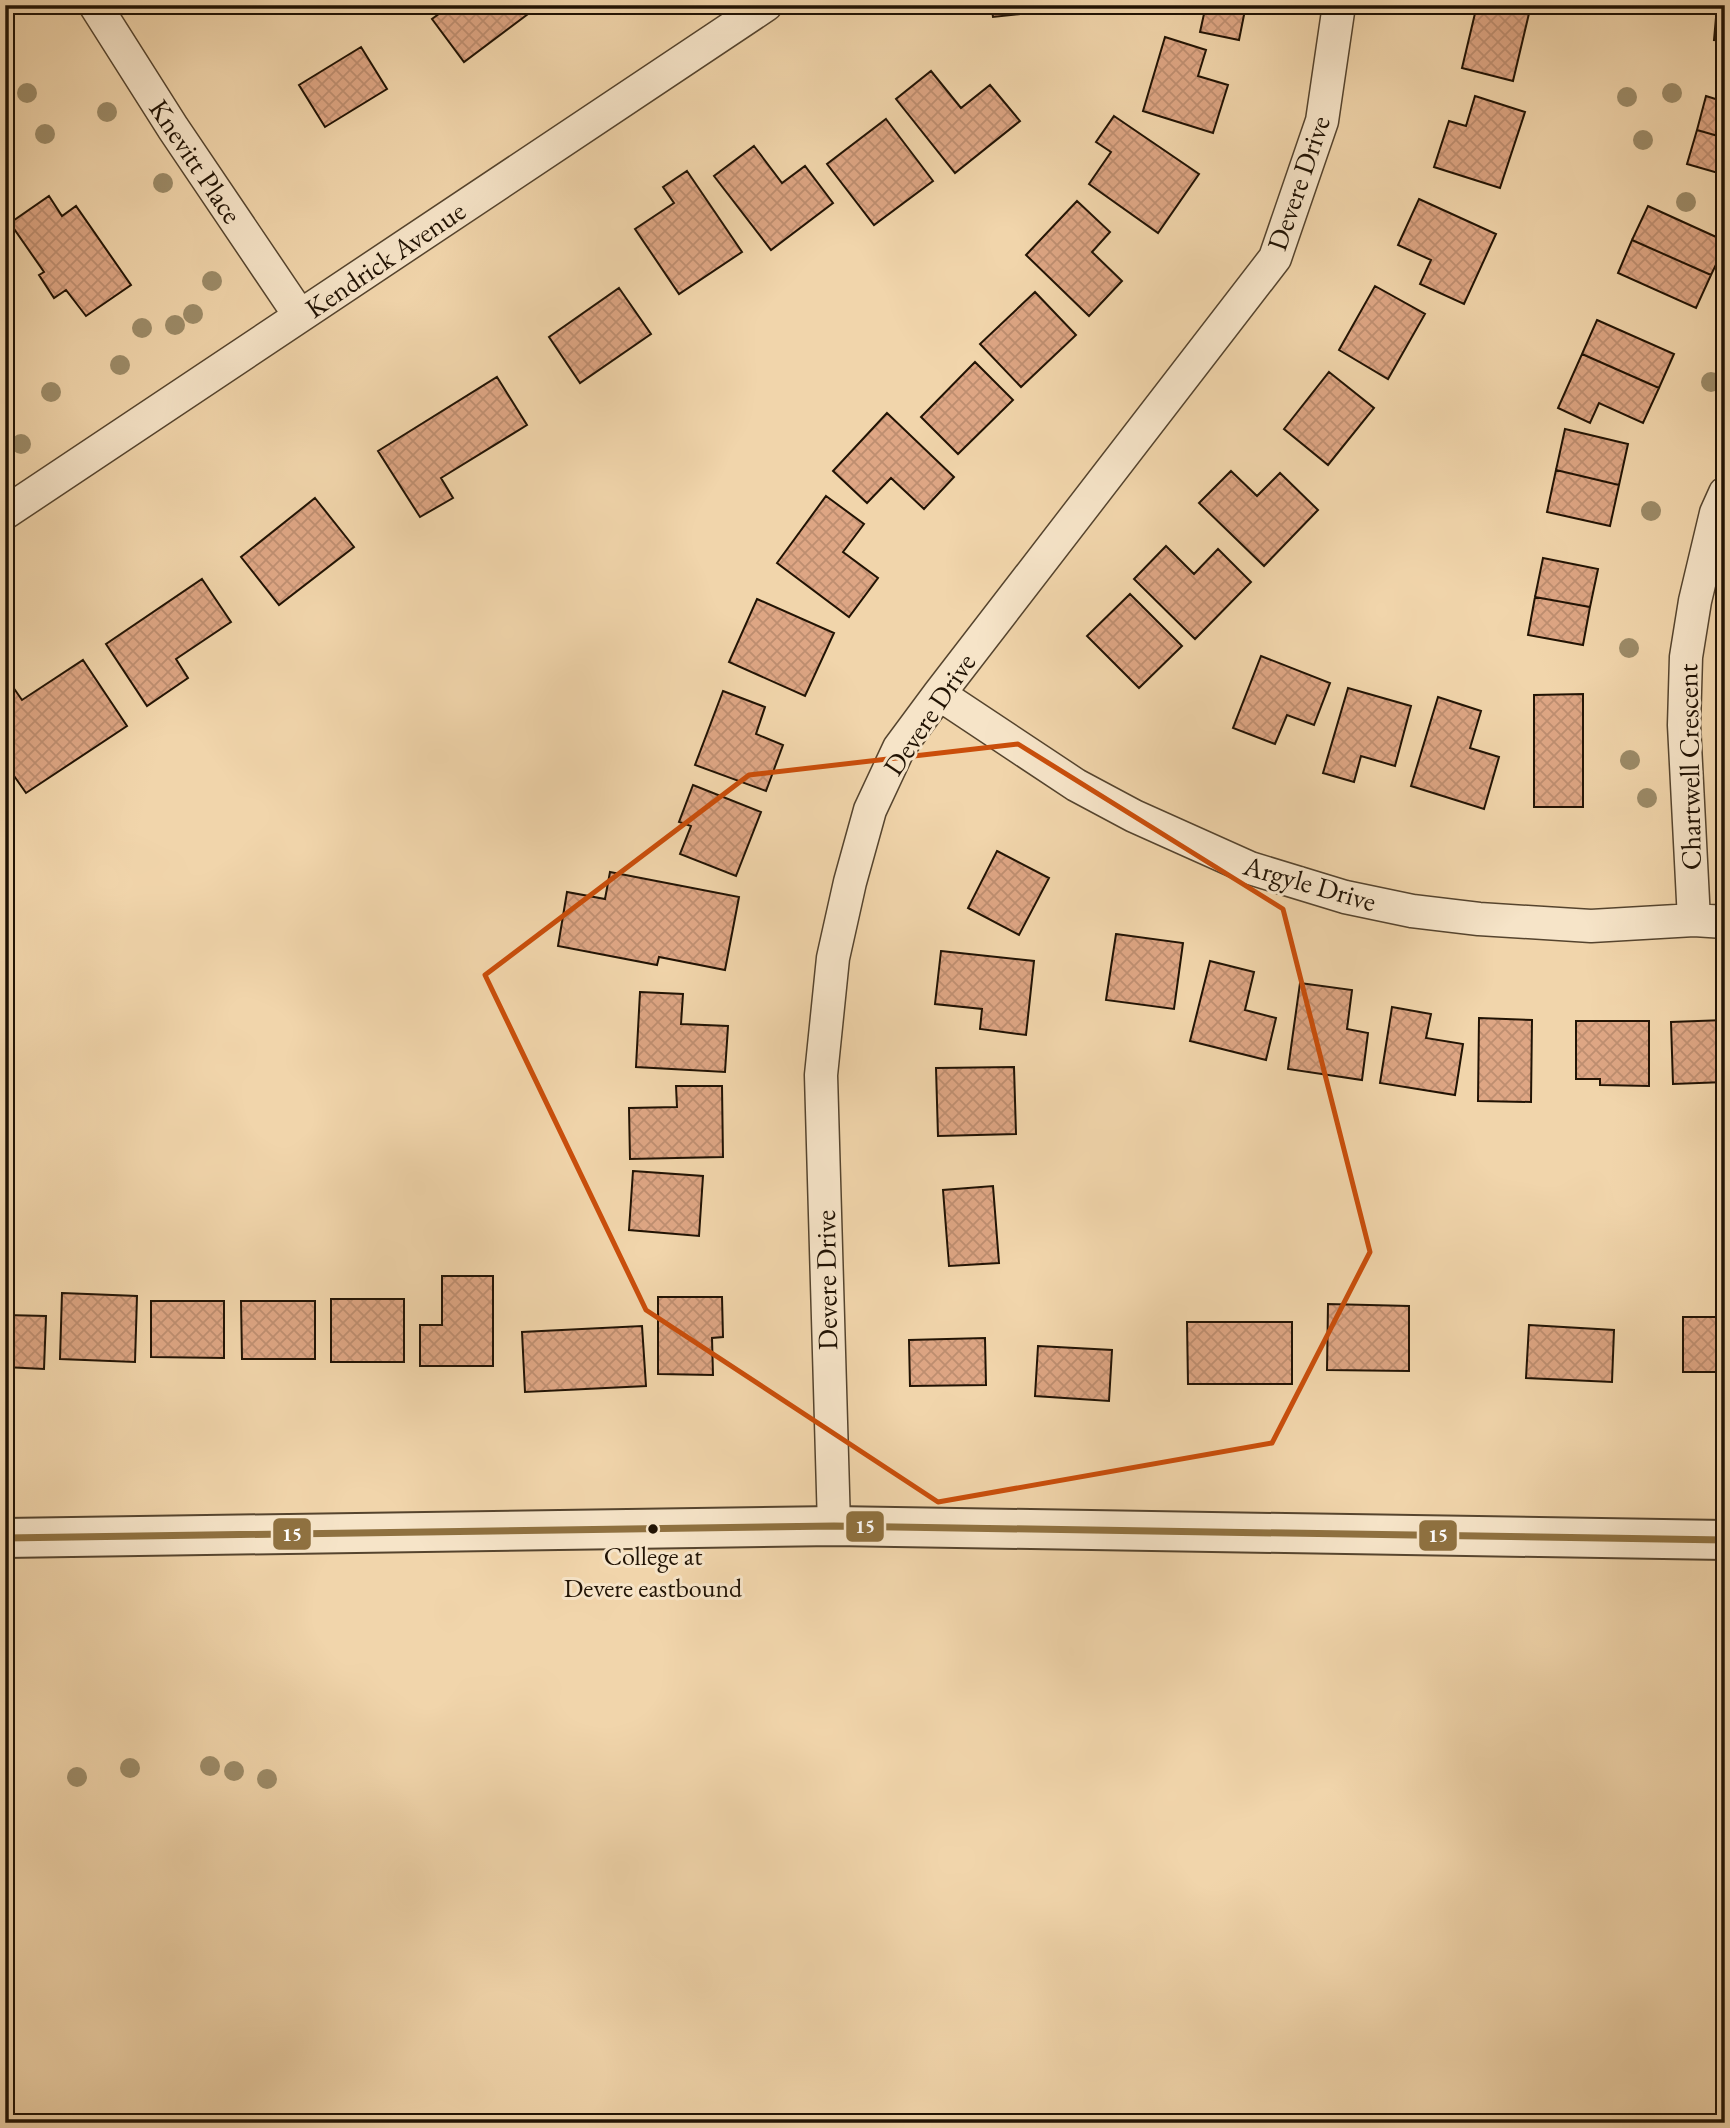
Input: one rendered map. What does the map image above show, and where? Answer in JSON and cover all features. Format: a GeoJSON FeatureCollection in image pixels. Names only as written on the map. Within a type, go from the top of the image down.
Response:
{"type":"FeatureCollection","features":[{"type":"Feature","properties":{"kind":"street","name":"Knevitt Place"},"geometry":{"type":"LineString","coordinates":[[95,5],[173,128],[300,316]]}},
{"type":"Feature","properties":{"kind":"street","name":"Kendrick Avenue"},"geometry":{"type":"LineString","coordinates":[[5,513],[766,5]]}},
{"type":"Feature","properties":{"kind":"street","name":"Devere Drive"},"geometry":{"type":"LineString","coordinates":[[834,1526],[821,1075],[833,958],[870,810],[900,748],[939,694],[1275,258],[1322,121],[1339,5]]}},
{"type":"Feature","properties":{"kind":"street","name":"Chartwell Crescent"},"geometry":{"type":"LineString","coordinates":[[1694,920],[1684,725],[1686,657],[1698,588],[1716,513],[1725,493]]}},
{"type":"Feature","properties":{"kind":"street","name":"Argyle Drive"},"geometry":{"type":"LineString","coordinates":[[939,694],[1076,785],[1134,816],[1250,868],[1333,894],[1412,911],[1479,919],[1591,926],[1694,920],[1725,922]]}},
{"type":"Feature","properties":{"kind":"street"},"geometry":{"type":"LineString","coordinates":[[5,1538],[834,1526],[1725,1541]]}},
{"type":"Feature","properties":{"kind":"highlighted area"},"geometry":{"type":"Polygon","coordinates":[[[1018,744],[1283,909],[1370,1252],[1272,1443],[938,1502],[646,1310],[485,975],[749,775],[1018,744]]]}},
{"type":"Feature","properties":{"kind":"building"},"geometry":{"type":"Polygon","coordinates":[[[451,5],[540,5],[464,62],[432,19],[451,5]]]}},
{"type":"Feature","properties":{"kind":"building"},"geometry":{"type":"Polygon","coordinates":[[[991,5],[1038,5],[1039,12],[993,17],[991,5]]]}},
{"type":"Feature","properties":{"kind":"building"},"geometry":{"type":"Polygon","coordinates":[[[1187,5],[1246,5],[1239,40],[1200,32],[1204,14],[1186,10],[1187,5]]]}},
{"type":"Feature","properties":{"kind":"building"},"geometry":{"type":"Polygon","coordinates":[[[1477,5],[1531,5],[1513,81],[1462,68],[1477,5]]]}},
{"type":"Feature","properties":{"kind":"building"},"geometry":{"type":"Polygon","coordinates":[[[1717,6],[1725,7],[1725,41],[1714,40],[1717,6]]]}},
{"type":"Feature","properties":{"kind":"building"},"geometry":{"type":"Polygon","coordinates":[[[1165,37],[1206,50],[1198,76],[1228,85],[1213,133],[1143,111],[1165,37]]]}},
{"type":"Feature","properties":{"kind":"building"},"geometry":{"type":"Polygon","coordinates":[[[361,47],[387,89],[325,127],[299,85],[361,47]]]}},
{"type":"Feature","properties":{"kind":"building"},"geometry":{"type":"Polygon","coordinates":[[[931,71],[961,108],[990,85],[1020,121],[955,173],[896,99],[931,71]]]}},
{"type":"Feature","properties":{"kind":"building"},"geometry":{"type":"Polygon","coordinates":[[[1475,96],[1525,112],[1500,188],[1434,167],[1449,121],[1466,126],[1475,96]]]}},
{"type":"Feature","properties":{"kind":"building"},"geometry":{"type":"Polygon","coordinates":[[[1706,96],[1725,102],[1725,138],[1697,130],[1706,96]]]}},
{"type":"Feature","properties":{"kind":"building"},"geometry":{"type":"Polygon","coordinates":[[[1114,116],[1199,174],[1158,233],[1089,184],[1111,152],[1096,142],[1114,116]]]}},
{"type":"Feature","properties":{"kind":"building"},"geometry":{"type":"Polygon","coordinates":[[[886,119],[933,181],[874,225],[827,164],[886,119]]]}},
{"type":"Feature","properties":{"kind":"building"},"geometry":{"type":"Polygon","coordinates":[[[1697,130],[1725,138],[1725,175],[1687,164],[1697,130]]]}},
{"type":"Feature","properties":{"kind":"building"},"geometry":{"type":"Polygon","coordinates":[[[754,146],[782,183],[805,166],[833,203],[771,250],[714,176],[754,146]]]}},
{"type":"Feature","properties":{"kind":"building"},"geometry":{"type":"Polygon","coordinates":[[[687,171],[742,252],[679,294],[635,229],[674,203],[663,187],[687,171]]]}},
{"type":"Feature","properties":{"kind":"building"},"geometry":{"type":"Polygon","coordinates":[[[49,196],[62,216],[76,206],[131,285],[86,316],[66,290],[54,298],[39,275],[44,272],[10,223],[49,196]]]}},
{"type":"Feature","properties":{"kind":"building"},"geometry":{"type":"Polygon","coordinates":[[[1419,199],[1496,234],[1464,304],[1420,284],[1431,260],[1398,245],[1419,199]]]}},
{"type":"Feature","properties":{"kind":"building"},"geometry":{"type":"Polygon","coordinates":[[[1077,201],[1110,232],[1092,252],[1122,281],[1089,316],[1026,255],[1077,201]]]}},
{"type":"Feature","properties":{"kind":"building"},"geometry":{"type":"Polygon","coordinates":[[[1648,206],[1725,241],[1711,275],[1632,240],[1648,206]]]}},
{"type":"Feature","properties":{"kind":"building"},"geometry":{"type":"Polygon","coordinates":[[[1632,240],[1711,275],[1696,308],[1618,273],[1632,240]]]}},
{"type":"Feature","properties":{"kind":"building"},"geometry":{"type":"Polygon","coordinates":[[[1375,286],[1425,314],[1388,379],[1339,350],[1375,286]]]}},
{"type":"Feature","properties":{"kind":"building"},"geometry":{"type":"Polygon","coordinates":[[[619,288],[651,334],[580,383],[549,337],[619,288]]]}},
{"type":"Feature","properties":{"kind":"building"},"geometry":{"type":"Polygon","coordinates":[[[1035,292],[1076,335],[1021,387],[980,344],[1035,292]]]}},
{"type":"Feature","properties":{"kind":"building"},"geometry":{"type":"Polygon","coordinates":[[[1597,320],[1674,354],[1659,388],[1582,354],[1597,320]]]}},
{"type":"Feature","properties":{"kind":"building"},"geometry":{"type":"Polygon","coordinates":[[[1582,354],[1659,388],[1643,423],[1599,403],[1590,423],[1558,408],[1582,354]]]}},
{"type":"Feature","properties":{"kind":"building"},"geometry":{"type":"Polygon","coordinates":[[[975,362],[1013,400],[958,454],[921,417],[975,362]]]}},
{"type":"Feature","properties":{"kind":"building"},"geometry":{"type":"Polygon","coordinates":[[[1329,372],[1374,408],[1328,465],[1284,429],[1329,372]]]}},
{"type":"Feature","properties":{"kind":"building"},"geometry":{"type":"Polygon","coordinates":[[[497,377],[527,425],[441,478],[453,498],[420,517],[378,451],[497,377]]]}},
{"type":"Feature","properties":{"kind":"building"},"geometry":{"type":"Polygon","coordinates":[[[887,413],[954,477],[924,509],[891,478],[867,503],[833,471],[887,413]]]}},
{"type":"Feature","properties":{"kind":"building"},"geometry":{"type":"Polygon","coordinates":[[[1565,429],[1628,444],[1619,485],[1556,470],[1565,429]]]}},
{"type":"Feature","properties":{"kind":"building"},"geometry":{"type":"Polygon","coordinates":[[[1556,470],[1619,485],[1610,526],[1547,512],[1556,470]]]}},
{"type":"Feature","properties":{"kind":"building"},"geometry":{"type":"Polygon","coordinates":[[[1231,471],[1257,496],[1280,473],[1318,510],[1264,566],[1199,503],[1231,471]]]}},
{"type":"Feature","properties":{"kind":"building"},"geometry":{"type":"Polygon","coordinates":[[[826,496],[864,524],[843,552],[878,578],[849,617],[777,563],[826,496]]]}},
{"type":"Feature","properties":{"kind":"building"},"geometry":{"type":"Polygon","coordinates":[[[315,498],[354,547],[279,605],[241,557],[315,498]]]}},
{"type":"Feature","properties":{"kind":"building"},"geometry":{"type":"Polygon","coordinates":[[[1166,546],[1194,574],[1218,549],[1251,582],[1195,639],[1134,579],[1166,546]]]}},
{"type":"Feature","properties":{"kind":"building"},"geometry":{"type":"Polygon","coordinates":[[[1543,558],[1598,569],[1590,607],[1535,597],[1543,558]]]}},
{"type":"Feature","properties":{"kind":"building"},"geometry":{"type":"Polygon","coordinates":[[[202,579],[231,622],[176,659],[188,678],[147,706],[106,644],[202,579]]]}},
{"type":"Feature","properties":{"kind":"building"},"geometry":{"type":"Polygon","coordinates":[[[1130,594],[1182,646],[1139,688],[1087,636],[1130,594]]]}},
{"type":"Feature","properties":{"kind":"building"},"geometry":{"type":"Polygon","coordinates":[[[1535,597],[1590,607],[1583,645],[1528,635],[1535,597]]]}},
{"type":"Feature","properties":{"kind":"building"},"geometry":{"type":"Polygon","coordinates":[[[757,599],[834,633],[805,696],[729,662],[757,599]]]}},
{"type":"Feature","properties":{"kind":"building"},"geometry":{"type":"Polygon","coordinates":[[[1261,656],[1330,683],[1314,725],[1287,715],[1275,744],[1233,728],[1261,656]]]}},
{"type":"Feature","properties":{"kind":"building"},"geometry":{"type":"Polygon","coordinates":[[[83,660],[127,726],[26,793],[5,763],[5,692],[13,687],[22,700],[83,660]]]}},
{"type":"Feature","properties":{"kind":"building"},"geometry":{"type":"Polygon","coordinates":[[[1348,688],[1411,706],[1395,766],[1361,756],[1354,782],[1323,773],[1348,688]]]}},
{"type":"Feature","properties":{"kind":"building"},"geometry":{"type":"Polygon","coordinates":[[[723,691],[765,707],[756,734],[783,745],[766,791],[695,765],[723,691]]]}},
{"type":"Feature","properties":{"kind":"building"},"geometry":{"type":"Polygon","coordinates":[[[1583,694],[1583,807],[1534,807],[1534,695],[1583,694]]]}},
{"type":"Feature","properties":{"kind":"building"},"geometry":{"type":"Polygon","coordinates":[[[1438,697],[1481,711],[1470,748],[1499,757],[1484,809],[1411,786],[1438,697]]]}},
{"type":"Feature","properties":{"kind":"building"},"geometry":{"type":"Polygon","coordinates":[[[693,785],[761,812],[736,876],[680,854],[691,826],[679,822],[693,785]]]}},
{"type":"Feature","properties":{"kind":"building"},"geometry":{"type":"Polygon","coordinates":[[[997,851],[1049,878],[1019,935],[968,908],[997,851]]]}},
{"type":"Feature","properties":{"kind":"building"},"geometry":{"type":"Polygon","coordinates":[[[610,872],[739,897],[725,970],[659,957],[657,965],[558,946],[567,892],[605,899],[610,872]]]}},
{"type":"Feature","properties":{"kind":"building"},"geometry":{"type":"Polygon","coordinates":[[[1116,934],[1183,943],[1174,1009],[1106,1000],[1116,934]]]}},
{"type":"Feature","properties":{"kind":"building"},"geometry":{"type":"Polygon","coordinates":[[[941,951],[1034,961],[1026,1035],[980,1029],[982,1009],[935,1004],[941,951]]]}},
{"type":"Feature","properties":{"kind":"building"},"geometry":{"type":"Polygon","coordinates":[[[1210,961],[1254,972],[1245,1010],[1276,1018],[1266,1060],[1190,1041],[1210,961]]]}},
{"type":"Feature","properties":{"kind":"building"},"geometry":{"type":"Polygon","coordinates":[[[1300,983],[1352,990],[1347,1029],[1368,1033],[1362,1080],[1288,1069],[1300,983]]]}},
{"type":"Feature","properties":{"kind":"building"},"geometry":{"type":"Polygon","coordinates":[[[640,992],[683,994],[681,1024],[728,1026],[725,1072],[636,1067],[640,992]]]}},
{"type":"Feature","properties":{"kind":"building"},"geometry":{"type":"Polygon","coordinates":[[[1392,1007],[1431,1014],[1426,1038],[1463,1044],[1455,1095],[1380,1083],[1392,1007]]]}},
{"type":"Feature","properties":{"kind":"building"},"geometry":{"type":"Polygon","coordinates":[[[1479,1018],[1532,1020],[1531,1102],[1478,1101],[1479,1018]]]}},
{"type":"Feature","properties":{"kind":"building"},"geometry":{"type":"Polygon","coordinates":[[[1725,1020],[1725,1082],[1673,1084],[1671,1022],[1725,1020]]]}},
{"type":"Feature","properties":{"kind":"building"},"geometry":{"type":"Polygon","coordinates":[[[1576,1021],[1649,1021],[1649,1086],[1600,1085],[1600,1079],[1576,1079],[1576,1021]]]}},
{"type":"Feature","properties":{"kind":"building"},"geometry":{"type":"Polygon","coordinates":[[[1014,1067],[1016,1134],[938,1136],[936,1068],[1014,1067]]]}},
{"type":"Feature","properties":{"kind":"building"},"geometry":{"type":"Polygon","coordinates":[[[676,1086],[722,1086],[723,1157],[630,1159],[629,1108],[677,1107],[676,1086]]]}},
{"type":"Feature","properties":{"kind":"building"},"geometry":{"type":"Polygon","coordinates":[[[633,1171],[703,1176],[699,1236],[629,1230],[633,1171]]]}},
{"type":"Feature","properties":{"kind":"building"},"geometry":{"type":"Polygon","coordinates":[[[993,1186],[999,1263],[949,1266],[943,1190],[993,1186]]]}},
{"type":"Feature","properties":{"kind":"building"},"geometry":{"type":"Polygon","coordinates":[[[442,1276],[493,1276],[493,1366],[420,1366],[420,1325],[442,1325],[442,1276]]]}},
{"type":"Feature","properties":{"kind":"building"},"geometry":{"type":"Polygon","coordinates":[[[62,1293],[137,1296],[135,1362],[60,1359],[62,1293]]]}},
{"type":"Feature","properties":{"kind":"building"},"geometry":{"type":"Polygon","coordinates":[[[658,1297],[722,1297],[723,1337],[712,1338],[713,1375],[658,1374],[658,1297]]]}},
{"type":"Feature","properties":{"kind":"building"},"geometry":{"type":"Polygon","coordinates":[[[331,1299],[404,1299],[404,1362],[331,1362],[331,1299]]]}},
{"type":"Feature","properties":{"kind":"building"},"geometry":{"type":"Polygon","coordinates":[[[151,1301],[224,1301],[224,1358],[151,1357],[151,1301]]]}},
{"type":"Feature","properties":{"kind":"building"},"geometry":{"type":"Polygon","coordinates":[[[241,1301],[315,1301],[315,1359],[242,1359],[241,1301]]]}},
{"type":"Feature","properties":{"kind":"building"},"geometry":{"type":"Polygon","coordinates":[[[1328,1304],[1409,1306],[1409,1371],[1327,1370],[1328,1304]]]}},
{"type":"Feature","properties":{"kind":"building"},"geometry":{"type":"Polygon","coordinates":[[[5,1315],[46,1316],[44,1369],[5,1367],[5,1315]]]}},
{"type":"Feature","properties":{"kind":"building"},"geometry":{"type":"Polygon","coordinates":[[[1683,1317],[1725,1317],[1725,1372],[1683,1372],[1683,1317]]]}},
{"type":"Feature","properties":{"kind":"building"},"geometry":{"type":"Polygon","coordinates":[[[1187,1322],[1292,1322],[1292,1384],[1188,1384],[1187,1322]]]}},
{"type":"Feature","properties":{"kind":"building"},"geometry":{"type":"Polygon","coordinates":[[[1529,1325],[1614,1330],[1612,1382],[1526,1378],[1529,1325]]]}},
{"type":"Feature","properties":{"kind":"building"},"geometry":{"type":"Polygon","coordinates":[[[642,1326],[646,1386],[525,1392],[522,1332],[642,1326]]]}},
{"type":"Feature","properties":{"kind":"building"},"geometry":{"type":"Polygon","coordinates":[[[985,1338],[986,1385],[910,1386],[909,1340],[985,1338]]]}},
{"type":"Feature","properties":{"kind":"building"},"geometry":{"type":"Polygon","coordinates":[[[1038,1346],[1112,1350],[1109,1401],[1035,1396],[1038,1346]]]}},
{"type":"Feature","properties":{"kind":"transit line","name":"15"},"geometry":{"type":"LineString","coordinates":[[5,1538],[834,1526],[1725,1540]]}},
{"type":"Feature","properties":{"kind":"place","name":"College at Devere eastbound"},"geometry":{"type":"Point","coordinates":[653,1529]}}]}
